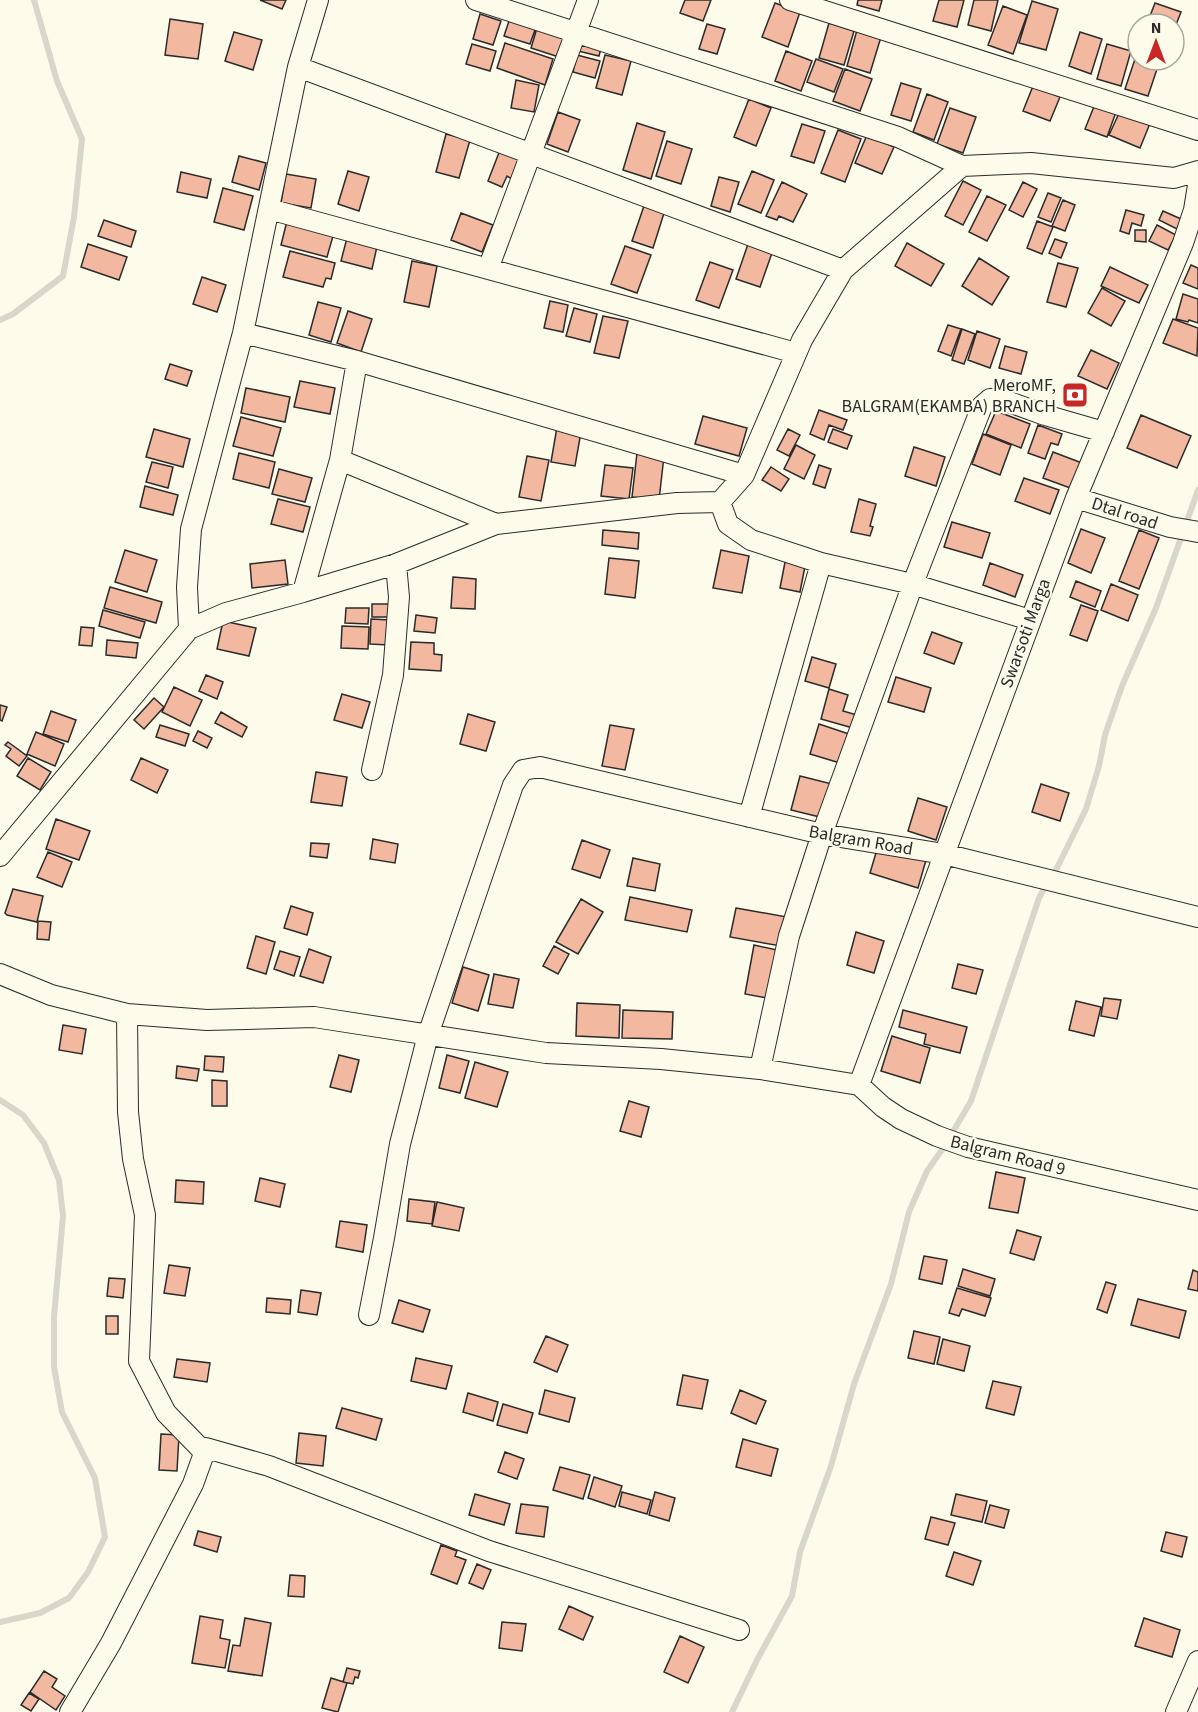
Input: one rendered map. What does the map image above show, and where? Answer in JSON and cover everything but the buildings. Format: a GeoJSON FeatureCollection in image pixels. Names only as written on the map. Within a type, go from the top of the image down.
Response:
{"type":"FeatureCollection","features":[{"type":"Feature","properties":{"kind":"street"},"geometry":{"type":"LineString","coordinates":[[189,629],[187,587],[191,529],[243,333],[298,68],[318,0]]}},
{"type":"Feature","properties":{"kind":"street"},"geometry":{"type":"LineString","coordinates":[[476,0],[898,137],[962,166],[1031,163],[1174,178],[1198,171]]}},
{"type":"Feature","properties":{"kind":"street"},"geometry":{"type":"LineString","coordinates":[[488,269],[588,0]]}},
{"type":"Feature","properties":{"kind":"street"},"geometry":{"type":"LineString","coordinates":[[790,0],[1198,130]]}},
{"type":"Feature","properties":{"kind":"street"},"geometry":{"type":"LineString","coordinates":[[298,68],[843,270]]}},
{"type":"Feature","properties":{"kind":"street"},"geometry":{"type":"LineString","coordinates":[[0,856],[189,629],[226,613],[396,564],[496,524],[677,503],[720,502],[744,475],[802,340],[843,270],[962,166]]}},
{"type":"Feature","properties":{"kind":"street","name":"Swarsoti Marga"},"geometry":{"type":"LineString","coordinates":[[859,1085],[1076,498],[1183,243],[1194,210],[1198,185]]}},
{"type":"Feature","properties":{"kind":"street"},"geometry":{"type":"LineString","coordinates":[[268,208],[796,353]]}},
{"type":"Feature","properties":{"kind":"street"},"geometry":{"type":"LineString","coordinates":[[243,333],[357,362],[744,475]]}},
{"type":"Feature","properties":{"kind":"street"},"geometry":{"type":"LineString","coordinates":[[303,592],[340,460],[357,362]]}},
{"type":"Feature","properties":{"kind":"street"},"geometry":{"type":"LineString","coordinates":[[760,1069],[789,936],[822,834],[912,584],[982,406],[990,399],[1001,399],[1045,415],[1104,432]]}},
{"type":"Feature","properties":{"kind":"street"},"geometry":{"type":"LineString","coordinates":[[340,460],[496,524]]}},
{"type":"Feature","properties":{"kind":"street","name":"Dtal road"},"geometry":{"type":"LineString","coordinates":[[1076,498],[1174,528],[1196,532]]}},
{"type":"Feature","properties":{"kind":"street"},"geometry":{"type":"LineString","coordinates":[[720,502],[728,524],[751,540],[821,563],[912,584],[1030,620]]}},
{"type":"Feature","properties":{"kind":"street"},"geometry":{"type":"LineString","coordinates":[[749,817],[821,563]]}},
{"type":"Feature","properties":{"kind":"street"},"geometry":{"type":"LineString","coordinates":[[372,771],[393,675],[399,597],[396,564]]}},
{"type":"Feature","properties":{"kind":"street","name":"Balgram Road"},"geometry":{"type":"LineString","coordinates":[[428,1035],[513,785],[523,771],[540,767],[822,834],[944,854],[1198,917]]}},
{"type":"Feature","properties":{"kind":"street"},"geometry":{"type":"LineString","coordinates":[[0,974],[51,995],[127,1014],[207,1020],[314,1017],[546,1053],[661,1059],[760,1069],[859,1085]]}},
{"type":"Feature","properties":{"kind":"street"},"geometry":{"type":"LineString","coordinates":[[127,1014],[128,1112],[133,1159],[145,1215],[139,1361],[166,1413],[204,1452]]}},
{"type":"Feature","properties":{"kind":"street"},"geometry":{"type":"LineString","coordinates":[[369,1315],[400,1144],[428,1035]]}},
{"type":"Feature","properties":{"kind":"street","name":"Balgram Road 9"},"geometry":{"type":"LineString","coordinates":[[859,1085],[883,1107],[901,1119],[937,1136],[968,1147],[1198,1200]]}},
{"type":"Feature","properties":{"kind":"street"},"geometry":{"type":"LineString","coordinates":[[70,1712],[122,1622],[193,1484],[206,1448],[268,1466],[489,1551],[739,1630]]}},
{"type":"Feature","properties":{"kind":"street"},"geometry":{"type":"LineString","coordinates":[[1180,1711],[1198,1660]]}},
{"type":"Feature","properties":{"kind":"waterway"},"geometry":{"type":"LineString","coordinates":[[0,320],[13,314],[63,276],[74,217],[82,139],[57,81],[34,0]]}},
{"type":"Feature","properties":{"kind":"waterway"},"geometry":{"type":"LineString","coordinates":[[1054,874],[1086,809],[1099,766],[1105,735],[1122,686],[1156,608],[1198,490]]}},
{"type":"Feature","properties":{"kind":"waterway"},"geometry":{"type":"LineString","coordinates":[[732,1712],[792,1596],[800,1552],[831,1466],[854,1384],[891,1284],[909,1212],[927,1171],[971,1101],[1039,898],[1045,887]]}},
{"type":"Feature","properties":{"kind":"waterway"},"geometry":{"type":"LineString","coordinates":[[0,1100],[23,1115],[44,1143],[59,1180],[63,1216],[54,1317],[54,1367],[62,1412],[95,1478],[105,1537],[88,1572],[69,1598],[40,1613],[0,1622]]}},
{"type":"Feature","properties":{"kind":"place","name":"MeroMF, BALGRAM(EKAMBA) BRANCH"},"geometry":{"type":"Point","coordinates":[1075,395]}}]}
